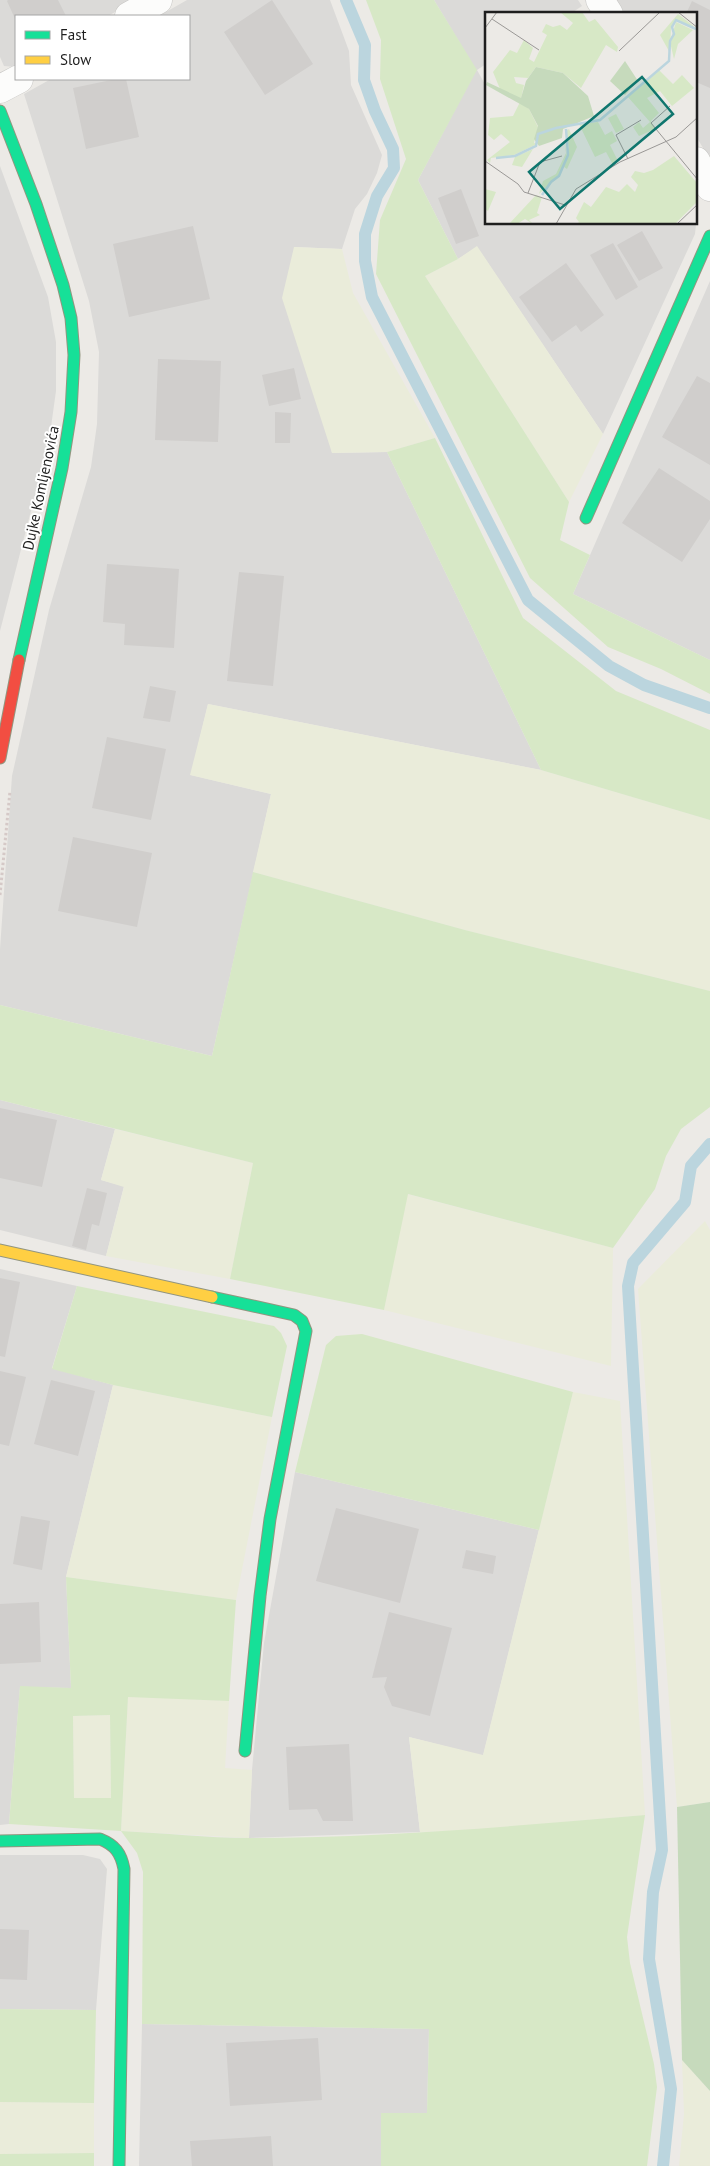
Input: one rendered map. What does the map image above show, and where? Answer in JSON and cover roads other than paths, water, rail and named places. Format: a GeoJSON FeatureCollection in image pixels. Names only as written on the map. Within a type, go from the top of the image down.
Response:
{"type":"FeatureCollection","features":[{"type":"Feature","properties":{"kind":"street"},"geometry":{"type":"LineString","coordinates":[[131,15],[158,0]]}},
{"type":"Feature","properties":{"kind":"street"},"geometry":{"type":"LineString","coordinates":[[600,0],[608,12]]}},
{"type":"Feature","properties":{"kind":"street"},"geometry":{"type":"LineString","coordinates":[[0,89],[17,80]]}},
{"type":"Feature","properties":{"kind":"street","name":"Dujke Komljenovića"},"geometry":{"type":"LineString","coordinates":[[0,111],[42,219],[64,288],[72,326],[74,370],[72,410],[66,452],[12,685],[0,758]]}},
{"type":"Feature","properties":{"kind":"street"},"geometry":{"type":"LineString","coordinates":[[698,165],[710,186]]}},
{"type":"Feature","properties":{"kind":"street"},"geometry":{"type":"LineString","coordinates":[[586,518],[710,236]]}},
{"type":"Feature","properties":{"kind":"street"},"geometry":{"type":"LineString","coordinates":[[0,1250],[294,1315],[302,1321],[306,1331],[270,1519],[245,1751]]}},
{"type":"Feature","properties":{"kind":"street"},"geometry":{"type":"LineString","coordinates":[[0,1841],[100,1839],[115,1846],[122,1855],[124,1869],[119,2166]]}},
{"type":"Feature","properties":{"kind":"waterway"},"geometry":{"type":"LineString","coordinates":[[346,0],[365,45],[364,80],[375,111],[393,149],[394,168],[377,196],[365,234],[365,261],[372,297],[528,600],[609,666],[644,685],[710,708]]}},
{"type":"Feature","properties":{"kind":"waterway"},"geometry":{"type":"LineString","coordinates":[[663,2166],[671,2089],[649,1959],[653,1892],[662,1850],[628,1286],[633,1263],[685,1202],[691,1166],[710,1144]]}}]}
